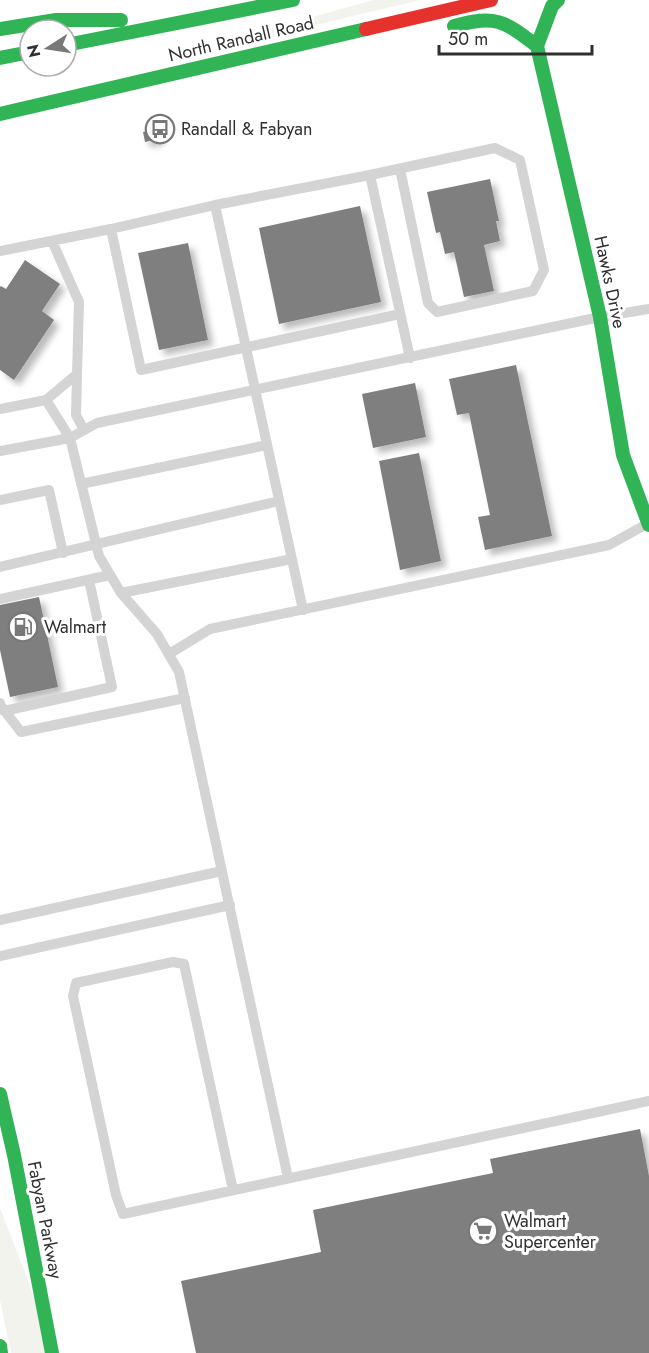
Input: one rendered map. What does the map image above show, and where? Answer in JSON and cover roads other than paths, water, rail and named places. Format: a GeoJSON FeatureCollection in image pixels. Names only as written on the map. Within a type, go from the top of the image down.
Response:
{"type":"FeatureCollection","features":[{"type":"Feature","properties":{"kind":"main road","name":"North Randall Road"},"geometry":{"type":"LineString","coordinates":[[78,43],[293,0]]}},
{"type":"Feature","properties":{"kind":"main road","name":"North Randall Road"},"geometry":{"type":"LineString","coordinates":[[0,114],[491,0]]}},
{"type":"Feature","properties":{"kind":"main road"},"geometry":{"type":"LineString","coordinates":[[443,28],[493,20],[520,33],[537,46],[552,6],[558,0]]}},
{"type":"Feature","properties":{"kind":"main road"},"geometry":{"type":"LineString","coordinates":[[0,29],[56,20],[188,21]]}},
{"type":"Feature","properties":{"kind":"main road","name":"Hawks Drive"},"geometry":{"type":"LineString","coordinates":[[537,46],[600,317],[623,455],[649,524]]}},
{"type":"Feature","properties":{"kind":"main road"},"geometry":{"type":"LineString","coordinates":[[260,53],[329,51]]}},
{"type":"Feature","properties":{"kind":"main road"},"geometry":{"type":"LineString","coordinates":[[0,58],[18,54]]}},
{"type":"Feature","properties":{"kind":"main road","name":"Fabyan Parkway"},"geometry":{"type":"LineString","coordinates":[[0,1094],[52,1353]]}},
{"type":"Feature","properties":{"kind":"main road"},"geometry":{"type":"LineString","coordinates":[[0,1346],[2,1353]]}},
{"type":"Feature","properties":{"kind":"lane"},"geometry":{"type":"LineString","coordinates":[[0,251],[495,148],[520,160],[544,270],[533,291],[437,312],[428,303],[400,169]]}},
{"type":"Feature","properties":{"kind":"lane"},"geometry":{"type":"LineString","coordinates":[[370,175],[410,357]]}},
{"type":"Feature","properties":{"kind":"lane"},"geometry":{"type":"LineString","coordinates":[[215,205],[303,610]]}},
{"type":"Feature","properties":{"kind":"lane"},"geometry":{"type":"LineString","coordinates":[[111,229],[141,370],[400,314]]}},
{"type":"Feature","properties":{"kind":"lane"},"geometry":{"type":"LineString","coordinates":[[52,241],[79,302],[76,415],[84,430]]}},
{"type":"Feature","properties":{"kind":"lane"},"geometry":{"type":"LineString","coordinates":[[0,451],[70,438],[97,423],[600,317],[649,309]]}},
{"type":"Feature","properties":{"kind":"lane"},"geometry":{"type":"LineString","coordinates":[[0,409],[46,400],[76,375]]}},
{"type":"Feature","properties":{"kind":"lane"},"geometry":{"type":"LineString","coordinates":[[46,400],[70,438],[99,556],[121,593],[157,634],[179,672],[288,1178]]}},
{"type":"Feature","properties":{"kind":"lane"},"geometry":{"type":"LineString","coordinates":[[81,484],[267,445]]}},
{"type":"Feature","properties":{"kind":"lane"},"geometry":{"type":"LineString","coordinates":[[0,500],[49,490],[63,553]]}},
{"type":"Feature","properties":{"kind":"lane"},"geometry":{"type":"LineString","coordinates":[[0,567],[279,501]]}},
{"type":"Feature","properties":{"kind":"lane"},"geometry":{"type":"LineString","coordinates":[[169,654],[210,629],[609,545],[649,524]]}},
{"type":"Feature","properties":{"kind":"lane"},"geometry":{"type":"LineString","coordinates":[[121,593],[292,559]]}},
{"type":"Feature","properties":{"kind":"lane"},"geometry":{"type":"LineString","coordinates":[[0,599],[110,575]]}},
{"type":"Feature","properties":{"kind":"lane"},"geometry":{"type":"LineString","coordinates":[[89,580],[112,687],[2,707],[21,732],[184,698]]}},
{"type":"Feature","properties":{"kind":"lane"},"geometry":{"type":"LineString","coordinates":[[0,920],[222,871]]}},
{"type":"Feature","properties":{"kind":"lane"},"geometry":{"type":"LineString","coordinates":[[0,956],[230,906]]}},
{"type":"Feature","properties":{"kind":"lane"},"geometry":{"type":"LineString","coordinates":[[233,1190],[184,964],[173,962],[76,983],[73,996],[116,1195],[123,1214],[649,1101]]}},
{"type":"Feature","properties":{"kind":"place","name":"Randall & Fabyan"},"geometry":{"type":"Point","coordinates":[160,129]}},
{"type":"Feature","properties":{"kind":"place","name":"Walmart"},"geometry":{"type":"Point","coordinates":[23,627]}},
{"type":"Feature","properties":{"kind":"place","name":"Walmart Supercenter"},"geometry":{"type":"Point","coordinates":[483,1231]}}]}
